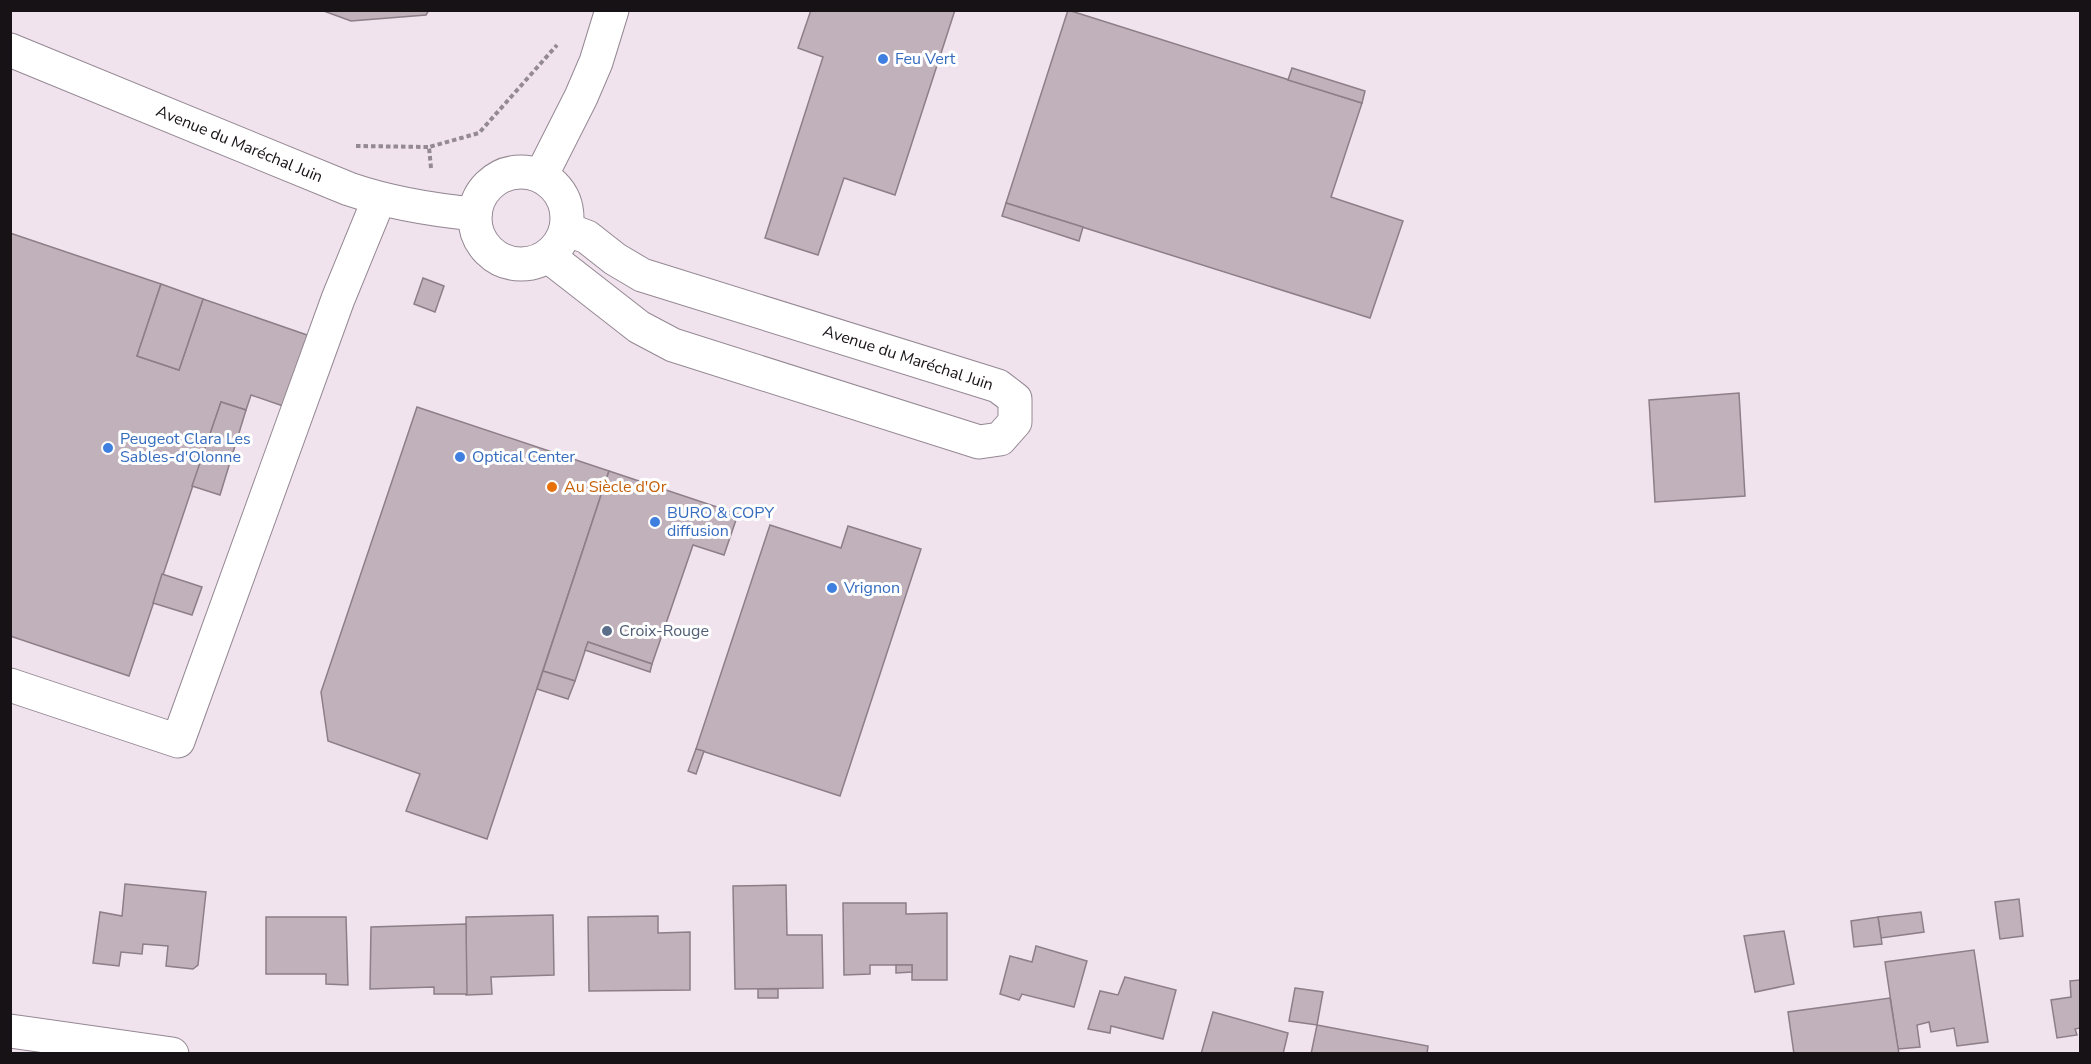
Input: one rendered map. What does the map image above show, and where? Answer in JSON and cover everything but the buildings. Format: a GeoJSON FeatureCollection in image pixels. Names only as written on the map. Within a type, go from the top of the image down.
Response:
{"type":"FeatureCollection","features":[{"type":"Feature","properties":{"kind":"street"},"geometry":{"type":"LineString","coordinates":[[541,176],[596,62],[612,10]]}},
{"type":"Feature","properties":{"kind":"street","name":"Avenue du Maréchal Juin"},"geometry":{"type":"LineString","coordinates":[[10,50],[307,173],[379,199],[431,209],[475,214]]}},
{"type":"Feature","properties":{"kind":"street"},"geometry":{"type":"LineString","coordinates":[[526,172],[541,176],[552,184],[562,199],[567,217],[557,243],[536,261],[523,264],[498,258],[480,239],[475,214],[478,200],[498,178],[512,173],[526,172]]}},
{"type":"Feature","properties":{"kind":"street"},"geometry":{"type":"LineString","coordinates":[[10,686],[178,741],[330,320],[379,199]]}},
{"type":"Feature","properties":{"kind":"street","name":"Avenue du Maréchal Juin"},"geometry":{"type":"LineString","coordinates":[[587,237],[615,259],[642,274],[998,386],[1015,399],[1015,422],[1000,439],[979,442],[673,345],[630,320],[557,243],[587,237]]}},
{"type":"Feature","properties":{"kind":"street"},"geometry":{"type":"LineString","coordinates":[[10,1031],[172,1053]]}},
{"type":"Feature","properties":{"kind":"path"},"geometry":{"type":"LineString","coordinates":[[432,178],[429,147],[479,133],[560,41]]}},
{"type":"Feature","properties":{"kind":"place","name":"Feu Vert"},"geometry":{"type":"Point","coordinates":[883,59]}},
{"type":"Feature","properties":{"kind":"place","name":"Peugeot Clara Les Sables-d'Olonne"},"geometry":{"type":"Point","coordinates":[108,448]}},
{"type":"Feature","properties":{"kind":"place","name":"Optical Center"},"geometry":{"type":"Point","coordinates":[460,457]}},
{"type":"Feature","properties":{"kind":"place","name":"Au Siècle d'Or"},"geometry":{"type":"Point","coordinates":[552,487]}},
{"type":"Feature","properties":{"kind":"place","name":"BURO & COPY diffusion"},"geometry":{"type":"Point","coordinates":[655,522]}},
{"type":"Feature","properties":{"kind":"place","name":"Vrignon"},"geometry":{"type":"Point","coordinates":[832,588]}},
{"type":"Feature","properties":{"kind":"place","name":"Croix-Rouge"},"geometry":{"type":"Point","coordinates":[607,631]}}]}
